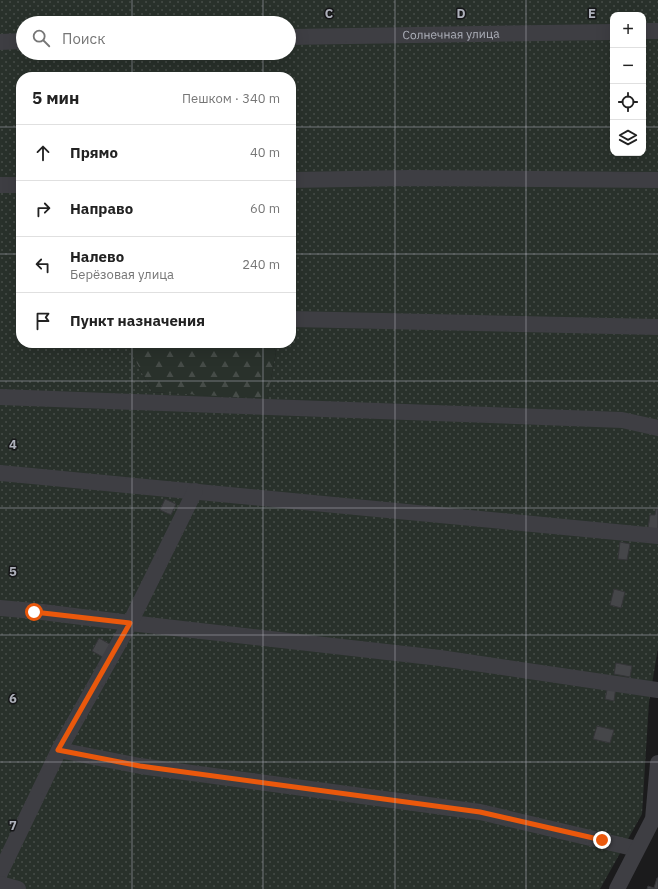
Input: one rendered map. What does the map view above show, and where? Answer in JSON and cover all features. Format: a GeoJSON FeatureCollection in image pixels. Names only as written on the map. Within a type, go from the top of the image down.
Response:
{"type":"FeatureCollection","features":[{"type":"Feature","properties":{"kind":"street"},"geometry":{"type":"LineString","coordinates":[[646,31],[658,31]]}},
{"type":"Feature","properties":{"kind":"street","name":"Солнечная улица"},"geometry":{"type":"LineString","coordinates":[[296,37],[610,32]]}},
{"type":"Feature","properties":{"kind":"street"},"geometry":{"type":"LineString","coordinates":[[0,42],[16,41]]}},
{"type":"Feature","properties":{"kind":"street"},"geometry":{"type":"LineString","coordinates":[[296,180],[409,178],[658,180]]}},
{"type":"Feature","properties":{"kind":"street"},"geometry":{"type":"LineString","coordinates":[[0,185],[16,185]]}},
{"type":"Feature","properties":{"kind":"street"},"geometry":{"type":"LineString","coordinates":[[296,319],[658,327]]}},
{"type":"Feature","properties":{"kind":"street"},"geometry":{"type":"LineString","coordinates":[[1,395],[622,420],[658,428]]}},
{"type":"Feature","properties":{"kind":"street"},"geometry":{"type":"LineString","coordinates":[[0,472],[658,536]]}},
{"type":"Feature","properties":{"kind":"street"},"geometry":{"type":"LineString","coordinates":[[0,873],[58,750],[130,623],[195,491]]}},
{"type":"Feature","properties":{"kind":"street"},"geometry":{"type":"LineString","coordinates":[[0,608],[440,658],[658,690]]}},
{"type":"Feature","properties":{"kind":"street"},"geometry":{"type":"LineString","coordinates":[[58,750],[140,766],[480,812],[638,849]]}},
{"type":"Feature","properties":{"kind":"street"},"geometry":{"type":"LineString","coordinates":[[617,889],[653,819],[658,763]]}},
{"type":"Feature","properties":{"kind":"street"},"geometry":{"type":"LineString","coordinates":[[0,884],[18,889]]}},
{"type":"Feature","properties":{"kind":"green space"},"geometry":{"type":"Polygon","coordinates":[[[0,0],[658,0],[658,648],[649,702],[642,814],[600,889],[0,889],[0,0]]]}},
{"type":"Feature","properties":{"kind":"green space"},"geometry":{"type":"Polygon","coordinates":[[[129,348],[274,348],[276,352],[267,400],[152,392],[129,348]]]}},
{"type":"Feature","properties":{"kind":"building"},"geometry":{"type":"Polygon","coordinates":[[[165,499],[176,504],[171,515],[160,510],[165,499]]]}},
{"type":"Feature","properties":{"kind":"building"},"geometry":{"type":"Polygon","coordinates":[[[656,509],[658,509],[658,529],[648,528],[650,515],[655,515],[656,509]]]}},
{"type":"Feature","properties":{"kind":"building"},"geometry":{"type":"Polygon","coordinates":[[[620,542],[630,544],[627,560],[618,559],[620,542]]]}},
{"type":"Feature","properties":{"kind":"building"},"geometry":{"type":"Polygon","coordinates":[[[614,589],[625,592],[621,608],[610,605],[614,589]]]}},
{"type":"Feature","properties":{"kind":"building"},"geometry":{"type":"Polygon","coordinates":[[[99,638],[113,646],[106,659],[92,651],[99,638]]]}},
{"type":"Feature","properties":{"kind":"building"},"geometry":{"type":"Polygon","coordinates":[[[616,663],[632,666],[630,677],[614,674],[616,663]]]}},
{"type":"Feature","properties":{"kind":"building"},"geometry":{"type":"Polygon","coordinates":[[[608,686],[616,687],[614,701],[605,699],[608,686]]]}},
{"type":"Feature","properties":{"kind":"building"},"geometry":{"type":"Polygon","coordinates":[[[597,726],[614,730],[610,743],[593,739],[597,726]]]}},
{"type":"Feature","properties":{"kind":"building"},"geometry":{"type":"Polygon","coordinates":[[[657,878],[658,889],[647,889],[648,886],[654,888],[657,878]]]}},
{"type":"Feature","properties":{"kind":"route"},"geometry":{"type":"LineString","coordinates":[[34,612],[130,623],[58,750],[140,766],[480,812],[602,840]]}}]}
